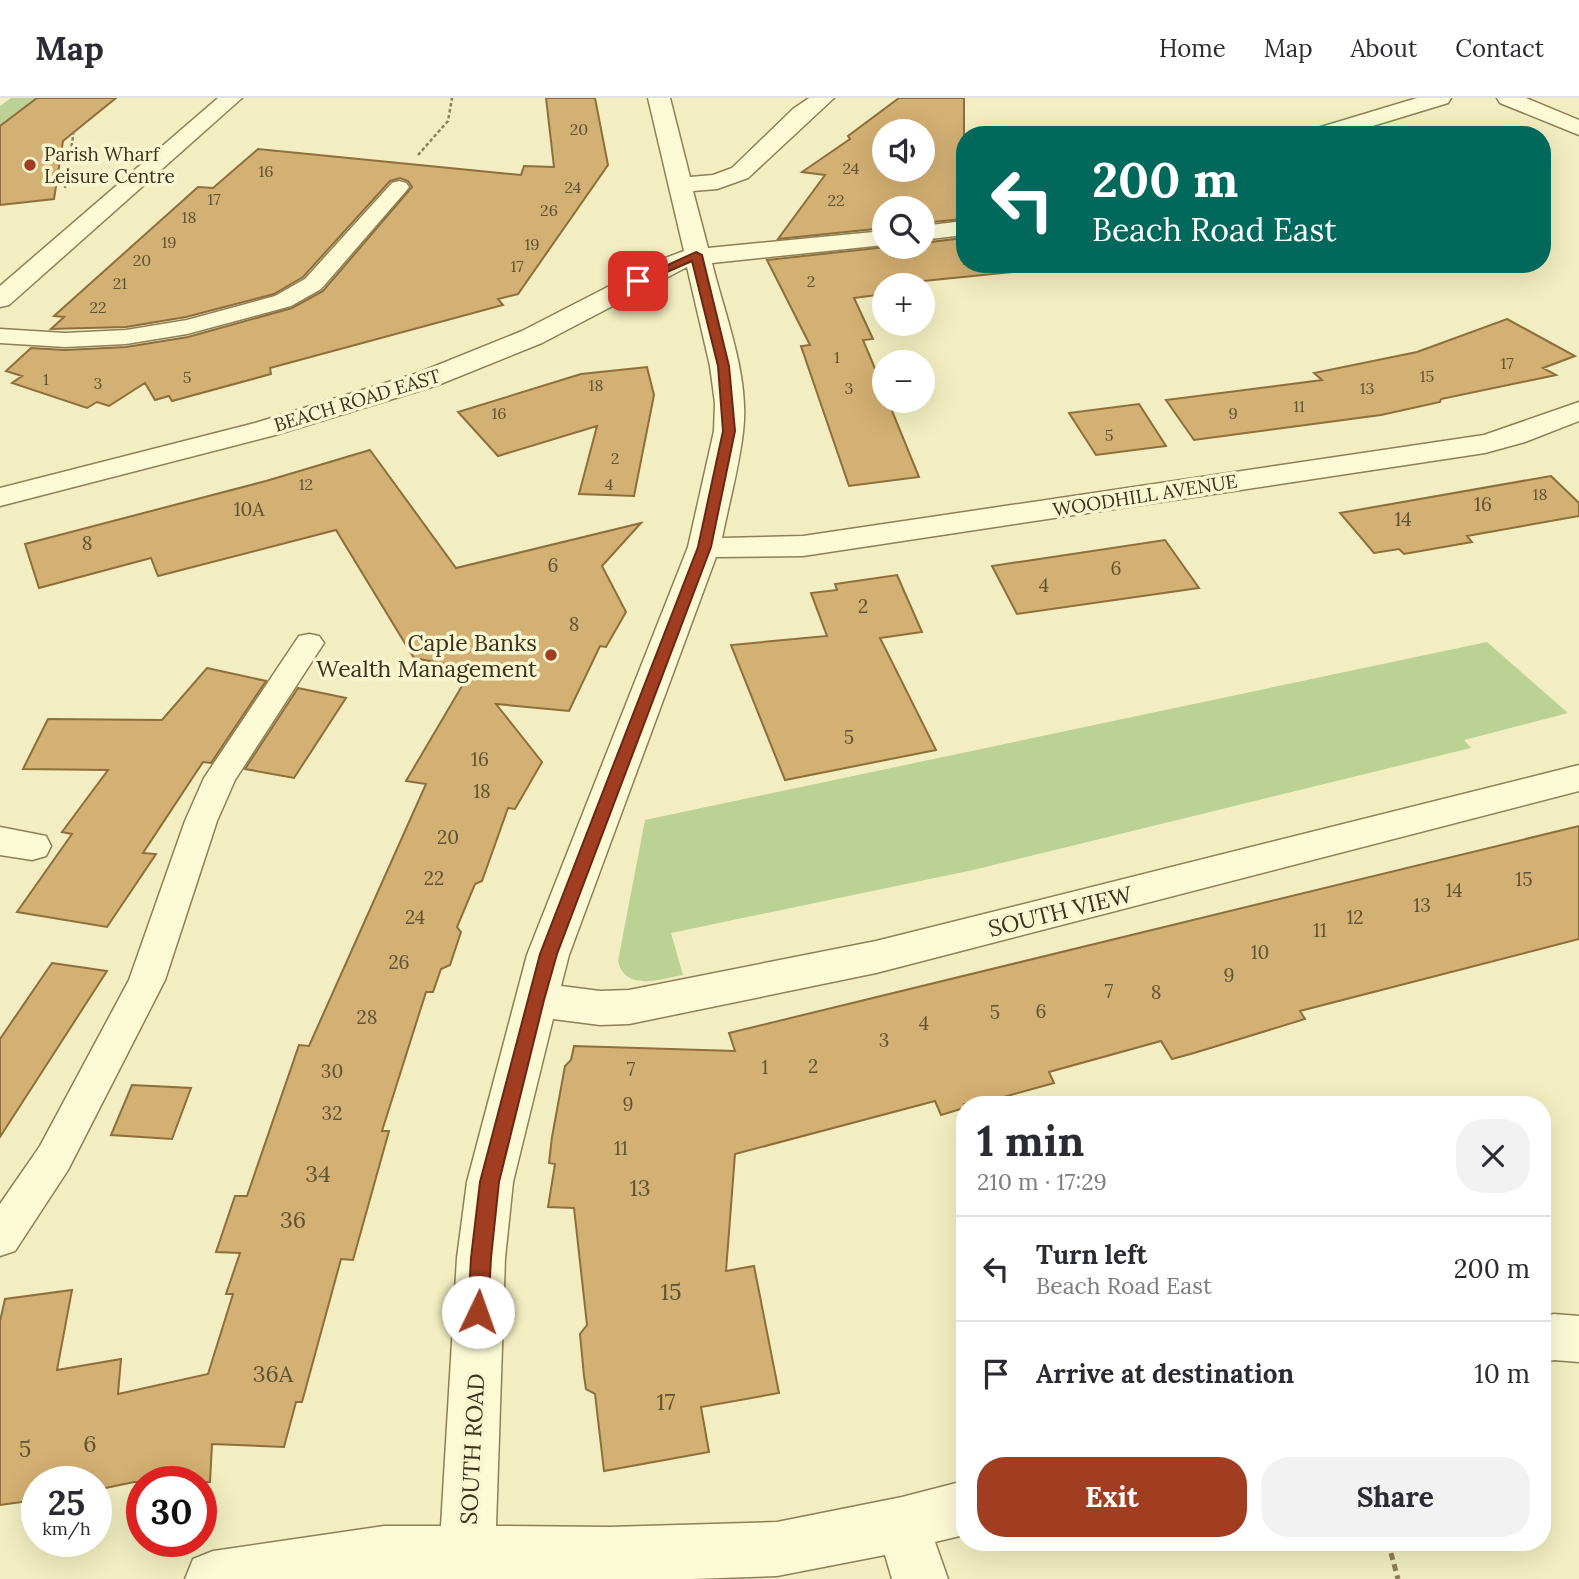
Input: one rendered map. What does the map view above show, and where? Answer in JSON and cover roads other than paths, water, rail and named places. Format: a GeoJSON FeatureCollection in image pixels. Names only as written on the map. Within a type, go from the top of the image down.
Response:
{"type":"FeatureCollection","features":[{"type":"Feature","properties":{"kind":"street"},"geometry":{"type":"LineString","coordinates":[[0,299],[231,98]]}},
{"type":"Feature","properties":{"kind":"street","name":"SOUTH ROAD"},"geometry":{"type":"LineString","coordinates":[[659,98],[724,366],[729,417],[723,463],[704,547],[548,954],[499,1139],[484,1220],[466,1566],[610,1554],[777,1549],[902,1524],[956,1510]]}},
{"type":"Feature","properties":{"kind":"street"},"geometry":{"type":"LineString","coordinates":[[680,185],[717,182],[740,173],[801,114],[823,98]]}},
{"type":"Feature","properties":{"kind":"street"},"geometry":{"type":"LineString","coordinates":[[1348,126],[1440,98]]}},
{"type":"Feature","properties":{"kind":"street"},"geometry":{"type":"LineString","coordinates":[[1508,98],[1579,128]]}},
{"type":"Feature","properties":{"kind":"street"},"geometry":{"type":"LineString","coordinates":[[935,231],[956,229]]}},
{"type":"Feature","properties":{"kind":"street"},"geometry":{"type":"LineString","coordinates":[[696,255],[723,256],[872,238]]}},
{"type":"Feature","properties":{"kind":"street","name":"BEACH ROAD EAST"},"geometry":{"type":"LineString","coordinates":[[0,497],[265,429],[428,379],[522,342],[659,270],[696,255]]}},
{"type":"Feature","properties":{"kind":"street","name":"WOODHILL AVENUE"},"geometry":{"type":"LineString","coordinates":[[704,547],[803,546],[1485,444],[1515,436],[1579,411]]}},
{"type":"Feature","properties":{"kind":"street","name":"SOUTH VIEW"},"geometry":{"type":"LineString","coordinates":[[535,1000],[600,1008],[629,1007],[804,973],[1579,778]]}},
{"type":"Feature","properties":{"kind":"street"},"geometry":{"type":"LineString","coordinates":[[1551,1338],[1579,1339]]}},
{"type":"Feature","properties":{"kind":"street"},"geometry":{"type":"LineString","coordinates":[[902,1524],[920,1579]]}},
{"type":"Feature","properties":{"kind":"street"},"geometry":{"type":"LineString","coordinates":[[213,1579],[384,1553],[466,1566]]}},
{"type":"Feature","properties":{"kind":"lane"},"geometry":{"type":"LineString","coordinates":[[0,336],[47,342],[115,340],[211,322],[298,296],[313,284],[399,187]]}},
{"type":"Feature","properties":{"kind":"lane"},"geometry":{"type":"LineString","coordinates":[[0,1238],[54,1158],[147,980],[201,821],[220,778],[309,643]]}},
{"type":"Feature","properties":{"kind":"place","name":"Parish Wharf Leisure Centre"},"geometry":{"type":"Point","coordinates":[30,165]}},
{"type":"Feature","properties":{"kind":"place","name":"Caple Banks Wealth Management"},"geometry":{"type":"Point","coordinates":[551,655]}}]}
